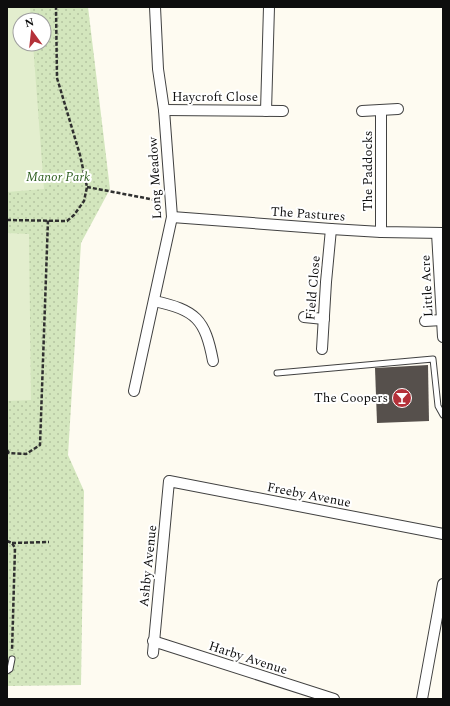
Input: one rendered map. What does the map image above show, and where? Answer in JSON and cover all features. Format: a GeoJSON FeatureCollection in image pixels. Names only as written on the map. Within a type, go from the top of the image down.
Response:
{"type":"FeatureCollection","features":[{"type":"Feature","properties":{"kind":"street","name":"Long Meadow"},"geometry":{"type":"LineString","coordinates":[[134,391],[172,217],[164,110],[158,69],[155,7]]}},
{"type":"Feature","properties":{"kind":"street","name":"Haycroft Close"},"geometry":{"type":"LineString","coordinates":[[266,111],[269,7]]}},
{"type":"Feature","properties":{"kind":"street"},"geometry":{"type":"LineString","coordinates":[[362,111],[398,109]]}},
{"type":"Feature","properties":{"kind":"street","name":"Haycroft Close"},"geometry":{"type":"LineString","coordinates":[[164,110],[283,111]]}},
{"type":"Feature","properties":{"kind":"street","name":"The Paddocks"},"geometry":{"type":"LineString","coordinates":[[381,110],[381,232]]}},
{"type":"Feature","properties":{"kind":"street","name":"The Pastures"},"geometry":{"type":"LineString","coordinates":[[172,217],[381,232],[440,233]]}},
{"type":"Feature","properties":{"kind":"street","name":"Field Close"},"geometry":{"type":"LineString","coordinates":[[322,349],[331,229]]}},
{"type":"Feature","properties":{"kind":"street","name":"Little Acre"},"geometry":{"type":"LineString","coordinates":[[440,233],[443,337]]}},
{"type":"Feature","properties":{"kind":"street"},"geometry":{"type":"LineString","coordinates":[[154,301],[175,305],[188,311],[201,323],[209,341],[213,361]]}},
{"type":"Feature","properties":{"kind":"street"},"geometry":{"type":"LineString","coordinates":[[304,317],[324,319]]}},
{"type":"Feature","properties":{"kind":"street"},"geometry":{"type":"LineString","coordinates":[[425,321],[442,320]]}},
{"type":"Feature","properties":{"kind":"street","name":"Freeby Avenue"},"geometry":{"type":"LineString","coordinates":[[169,481],[443,534]]}},
{"type":"Feature","properties":{"kind":"street","name":"Ashby Avenue"},"geometry":{"type":"LineString","coordinates":[[153,653],[169,481]]}},
{"type":"Feature","properties":{"kind":"street"},"geometry":{"type":"LineString","coordinates":[[422,699],[438,638],[443,584]]}},
{"type":"Feature","properties":{"kind":"street","name":"Harby Avenue"},"geometry":{"type":"LineString","coordinates":[[153,641],[334,699]]}},
{"type":"Feature","properties":{"kind":"lane"},"geometry":{"type":"LineString","coordinates":[[277,373],[433,360],[438,406],[443,416]]}},
{"type":"Feature","properties":{"kind":"lane"},"geometry":{"type":"LineString","coordinates":[[7,671],[10,668],[12,659]]}},
{"type":"Feature","properties":{"kind":"path"},"geometry":{"type":"LineString","coordinates":[[7,220],[67,221],[74,215],[84,201],[87,187],[80,155],[57,78],[56,7]]}},
{"type":"Feature","properties":{"kind":"path"},"geometry":{"type":"LineString","coordinates":[[87,187],[172,204]]}},
{"type":"Feature","properties":{"kind":"path"},"geometry":{"type":"LineString","coordinates":[[7,450],[9,453],[26,454],[40,445],[48,220]]}},
{"type":"Feature","properties":{"kind":"path"},"geometry":{"type":"LineString","coordinates":[[7,541],[12,543],[50,542]]}},
{"type":"Feature","properties":{"kind":"path"},"geometry":{"type":"LineString","coordinates":[[12,543],[14,548],[12,659]]}},
{"type":"Feature","properties":{"kind":"green space","name":"Manor Park"},"geometry":{"type":"Polygon","coordinates":[[[7,7],[88,7],[110,189],[81,243],[68,455],[84,491],[81,685],[7,686],[7,7]]]}},
{"type":"Feature","properties":{"kind":"green space"},"geometry":{"type":"Polygon","coordinates":[[[30,7],[30,12],[12,12],[12,52],[34,52],[44,189],[7,192],[7,8],[30,7]]]}},
{"type":"Feature","properties":{"kind":"green space"},"geometry":{"type":"Polygon","coordinates":[[[7,233],[29,234],[31,400],[7,401],[7,233]]]}},
{"type":"Feature","properties":{"kind":"building","name":"The Coopers"},"geometry":{"type":"Polygon","coordinates":[[[428,365],[429,421],[377,423],[375,368],[428,365]]]}},
{"type":"Feature","properties":{"kind":"place","name":"The Coopers"},"geometry":{"type":"Point","coordinates":[402,398]}}]}
